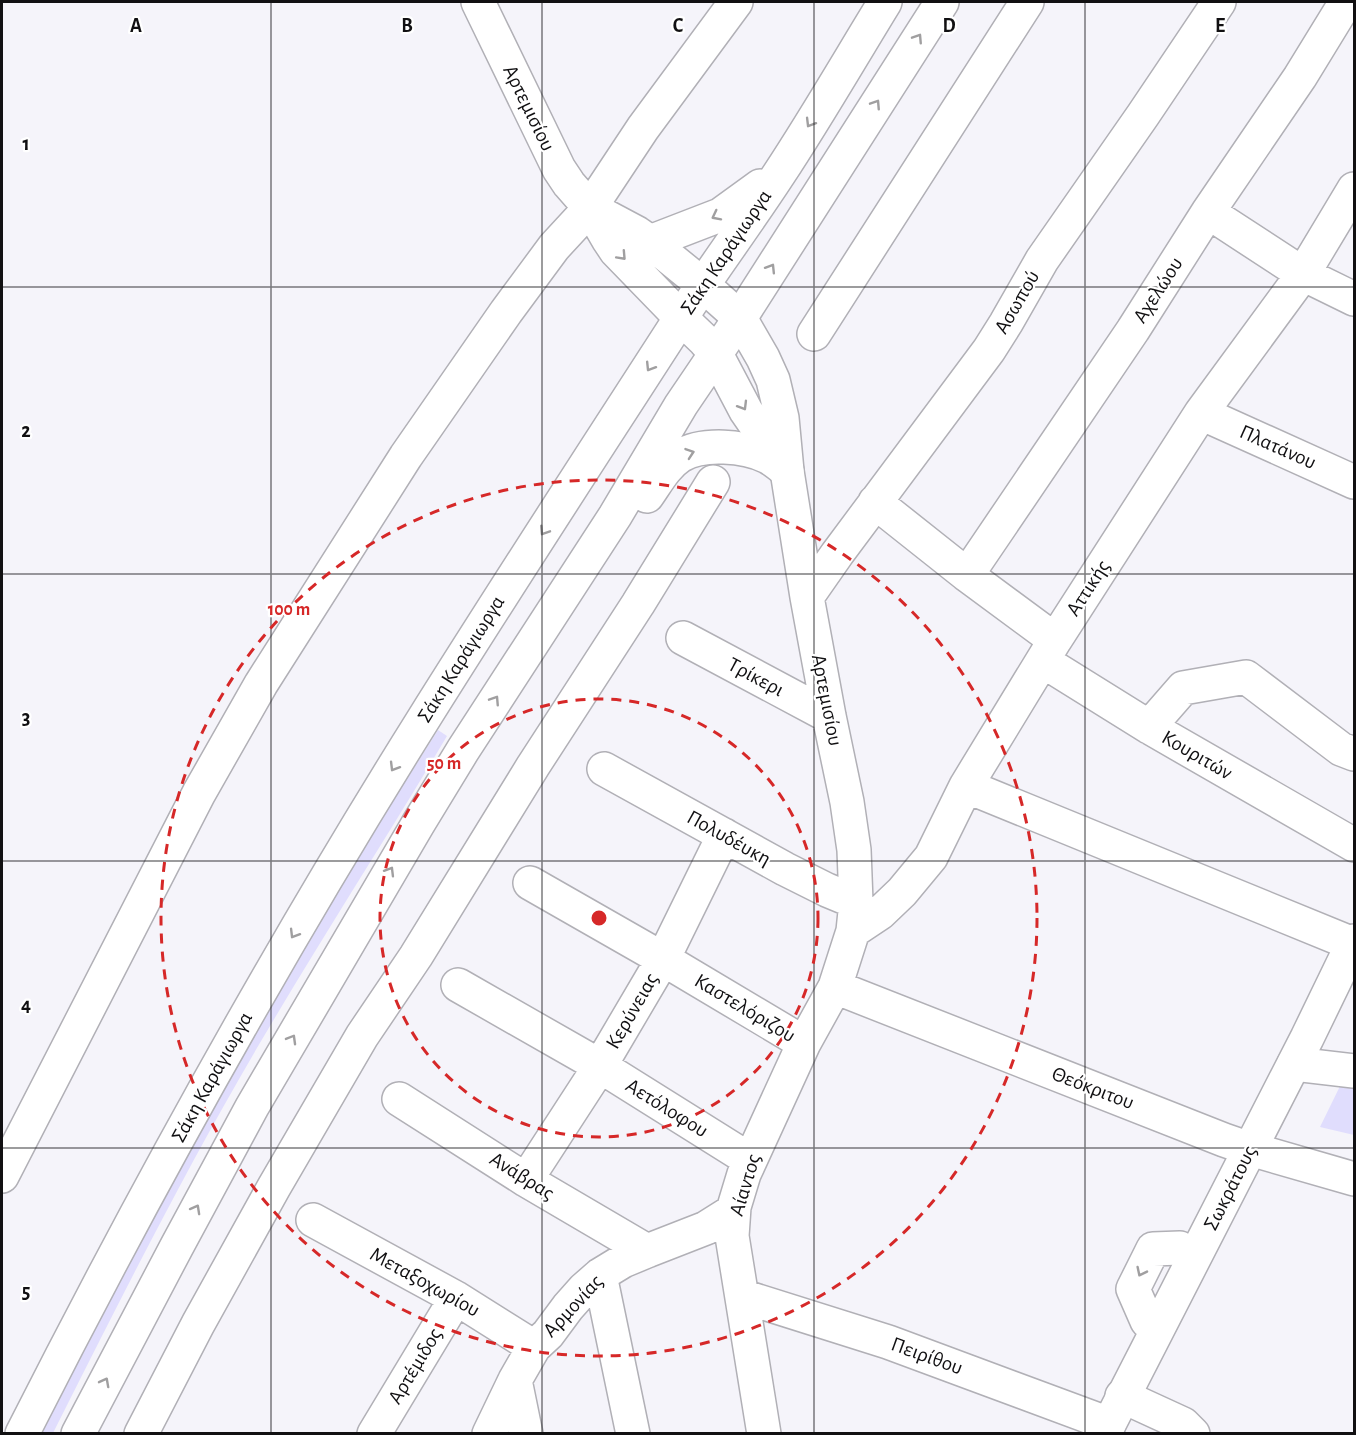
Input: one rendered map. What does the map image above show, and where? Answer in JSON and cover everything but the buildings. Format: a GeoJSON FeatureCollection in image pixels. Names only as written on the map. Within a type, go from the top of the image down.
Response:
{"type":"FeatureCollection","features":[{"type":"Feature","properties":{"kind":"street","name":"Αρτεμισίου"},"geometry":{"type":"LineString","coordinates":[[478,2],[559,169],[569,184],[590,208],[650,242],[740,318],[764,358],[773,380],[782,418],[787,471],[807,597],[847,802],[854,850],[854,916]]}},
{"type":"Feature","properties":{"kind":"street"},"geometry":{"type":"LineString","coordinates":[[2,1176],[199,793],[261,684],[406,456],[506,312],[554,247],[590,208],[643,128],[736,2]]}},
{"type":"Feature","properties":{"kind":"street","name":"Σάκη Καράγιωργα"},"geometry":{"type":"LineString","coordinates":[[22,1434],[83,1313],[303,917],[419,726],[681,318],[782,171],[885,2]]}},
{"type":"Feature","properties":{"kind":"street"},"geometry":{"type":"LineString","coordinates":[[78,1434],[252,1107],[383,881],[463,750],[615,516],[681,405],[740,318],[942,2]]}},
{"type":"Feature","properties":{"kind":"street"},"geometry":{"type":"LineString","coordinates":[[814,334],[1027,2]]}},
{"type":"Feature","properties":{"kind":"street","name":"Ασωπού"},"geometry":{"type":"LineString","coordinates":[[807,597],[989,350],[1042,260],[1219,2]]}},
{"type":"Feature","properties":{"kind":"street","name":"Αχελώου"},"geometry":{"type":"LineString","coordinates":[[967,575],[1133,330],[1208,212],[1300,77],[1346,2]]}},
{"type":"Feature","properties":{"kind":"street"},"geometry":{"type":"LineString","coordinates":[[650,242],[720,215],[782,171]]}},
{"type":"Feature","properties":{"kind":"street","name":"Αττικής"},"geometry":{"type":"LineString","coordinates":[[854,916],[880,913],[931,857],[966,786],[1049,650],[1201,413],[1303,274],[1354,189]]}},
{"type":"Feature","properties":{"kind":"street"},"geometry":{"type":"LineString","coordinates":[[590,208],[616,250],[716,354],[746,411],[787,471]]}},
{"type":"Feature","properties":{"kind":"street"},"geometry":{"type":"LineString","coordinates":[[1208,212],[1303,274],[1354,299]]}},
{"type":"Feature","properties":{"kind":"street","name":"Πλατάνου"},"geometry":{"type":"LineString","coordinates":[[1201,413],[1354,482]]}},
{"type":"Feature","properties":{"kind":"street"},"geometry":{"type":"LineString","coordinates":[[615,516],[645,500],[666,467],[691,451],[718,447],[741,449],[768,457],[787,471]]}},
{"type":"Feature","properties":{"kind":"street"},"geometry":{"type":"LineString","coordinates":[[141,1434],[198,1324],[274,1187],[362,1036],[416,956],[713,482]]}},
{"type":"Feature","properties":{"kind":"street","name":"Κουριτών"},"geometry":{"type":"LineString","coordinates":[[876,502],[967,575],[1049,650],[1149,727],[1354,845]]}},
{"type":"Feature","properties":{"kind":"street","name":"Τρίκερι"},"geometry":{"type":"LineString","coordinates":[[683,638],[829,717]]}},
{"type":"Feature","properties":{"kind":"street"},"geometry":{"type":"LineString","coordinates":[[1149,727],[1183,688],[1246,677],[1341,749],[1354,754]]}},
{"type":"Feature","properties":{"kind":"street","name":"Πολυδέυκη"},"geometry":{"type":"LineString","coordinates":[[604,769],[827,890],[854,916]]}},
{"type":"Feature","properties":{"kind":"street"},"geometry":{"type":"LineString","coordinates":[[966,786],[1354,943]]}},
{"type":"Feature","properties":{"kind":"street","name":"Κερύνειας"},"geometry":{"type":"LineString","coordinates":[[526,1180],[600,1066],[663,959],[724,835]]}},
{"type":"Feature","properties":{"kind":"street","name":"Καστελόριζου"},"geometry":{"type":"LineString","coordinates":[[530,883],[804,1043]]}},
{"type":"Feature","properties":{"kind":"street"},"geometry":{"type":"LineString","coordinates":[[834,987],[854,916]]}},
{"type":"Feature","properties":{"kind":"street","name":"Σωκράτους"},"geometry":{"type":"LineString","coordinates":[[1112,1418],[1354,943]]}},
{"type":"Feature","properties":{"kind":"street","name":"Αετόλοφου"},"geometry":{"type":"LineString","coordinates":[[458,985],[600,1066],[750,1160]]}},
{"type":"Feature","properties":{"kind":"street","name":"Αίαντoς"},"geometry":{"type":"LineString","coordinates":[[764,1434],[732,1236],[733,1211],[750,1160],[804,1043],[834,987]]}},
{"type":"Feature","properties":{"kind":"street","name":"Θεόκριτου"},"geometry":{"type":"LineString","coordinates":[[834,987],[1250,1149],[1354,1179]]}},
{"type":"Feature","properties":{"kind":"street"},"geometry":{"type":"LineString","coordinates":[[1294,1064],[1354,1071]]}},
{"type":"Feature","properties":{"kind":"street","name":"Ανάβρας"},"geometry":{"type":"LineString","coordinates":[[399,1099],[526,1180],[646,1251]]}},
{"type":"Feature","properties":{"kind":"street","name":"Αρμονίας"},"geometry":{"type":"LineString","coordinates":[[489,1434],[534,1347],[548,1334],[575,1298],[600,1275],[623,1261],[706,1228],[733,1211]]}},
{"type":"Feature","properties":{"kind":"street","name":"Μεταξοχωρίου"},"geometry":{"type":"LineString","coordinates":[[313,1220],[456,1298],[534,1347]]}},
{"type":"Feature","properties":{"kind":"street"},"geometry":{"type":"LineString","coordinates":[[1147,1321],[1133,1290],[1153,1249],[1180,1248]]}},
{"type":"Feature","properties":{"kind":"street"},"geometry":{"type":"LineString","coordinates":[[600,1275],[633,1434]]}},
{"type":"Feature","properties":{"kind":"street","name":"Πειρίθου"},"geometry":{"type":"LineString","coordinates":[[742,1296],[888,1342],[1112,1418],[1183,1424],[1193,1434]]}},
{"type":"Feature","properties":{"kind":"street","name":"Αρτέμιδος"},"geometry":{"type":"LineString","coordinates":[[374,1434],[456,1298]]}},
{"type":"Feature","properties":{"kind":"street"},"geometry":{"type":"LineString","coordinates":[[515,1380],[526,1434]]}},
{"type":"Feature","properties":{"kind":"shaded area"},"geometry":{"type":"Polygon","coordinates":[[[438,730],[447,736],[292,989],[212,1126],[53,1433],[37,1434],[97,1316],[324,910],[438,730]]]}},
{"type":"Feature","properties":{"kind":"shaded area"},"geometry":{"type":"Polygon","coordinates":[[[1343,1080],[1354,1081],[1354,1135],[1320,1127],[1343,1080]]]}}]}
